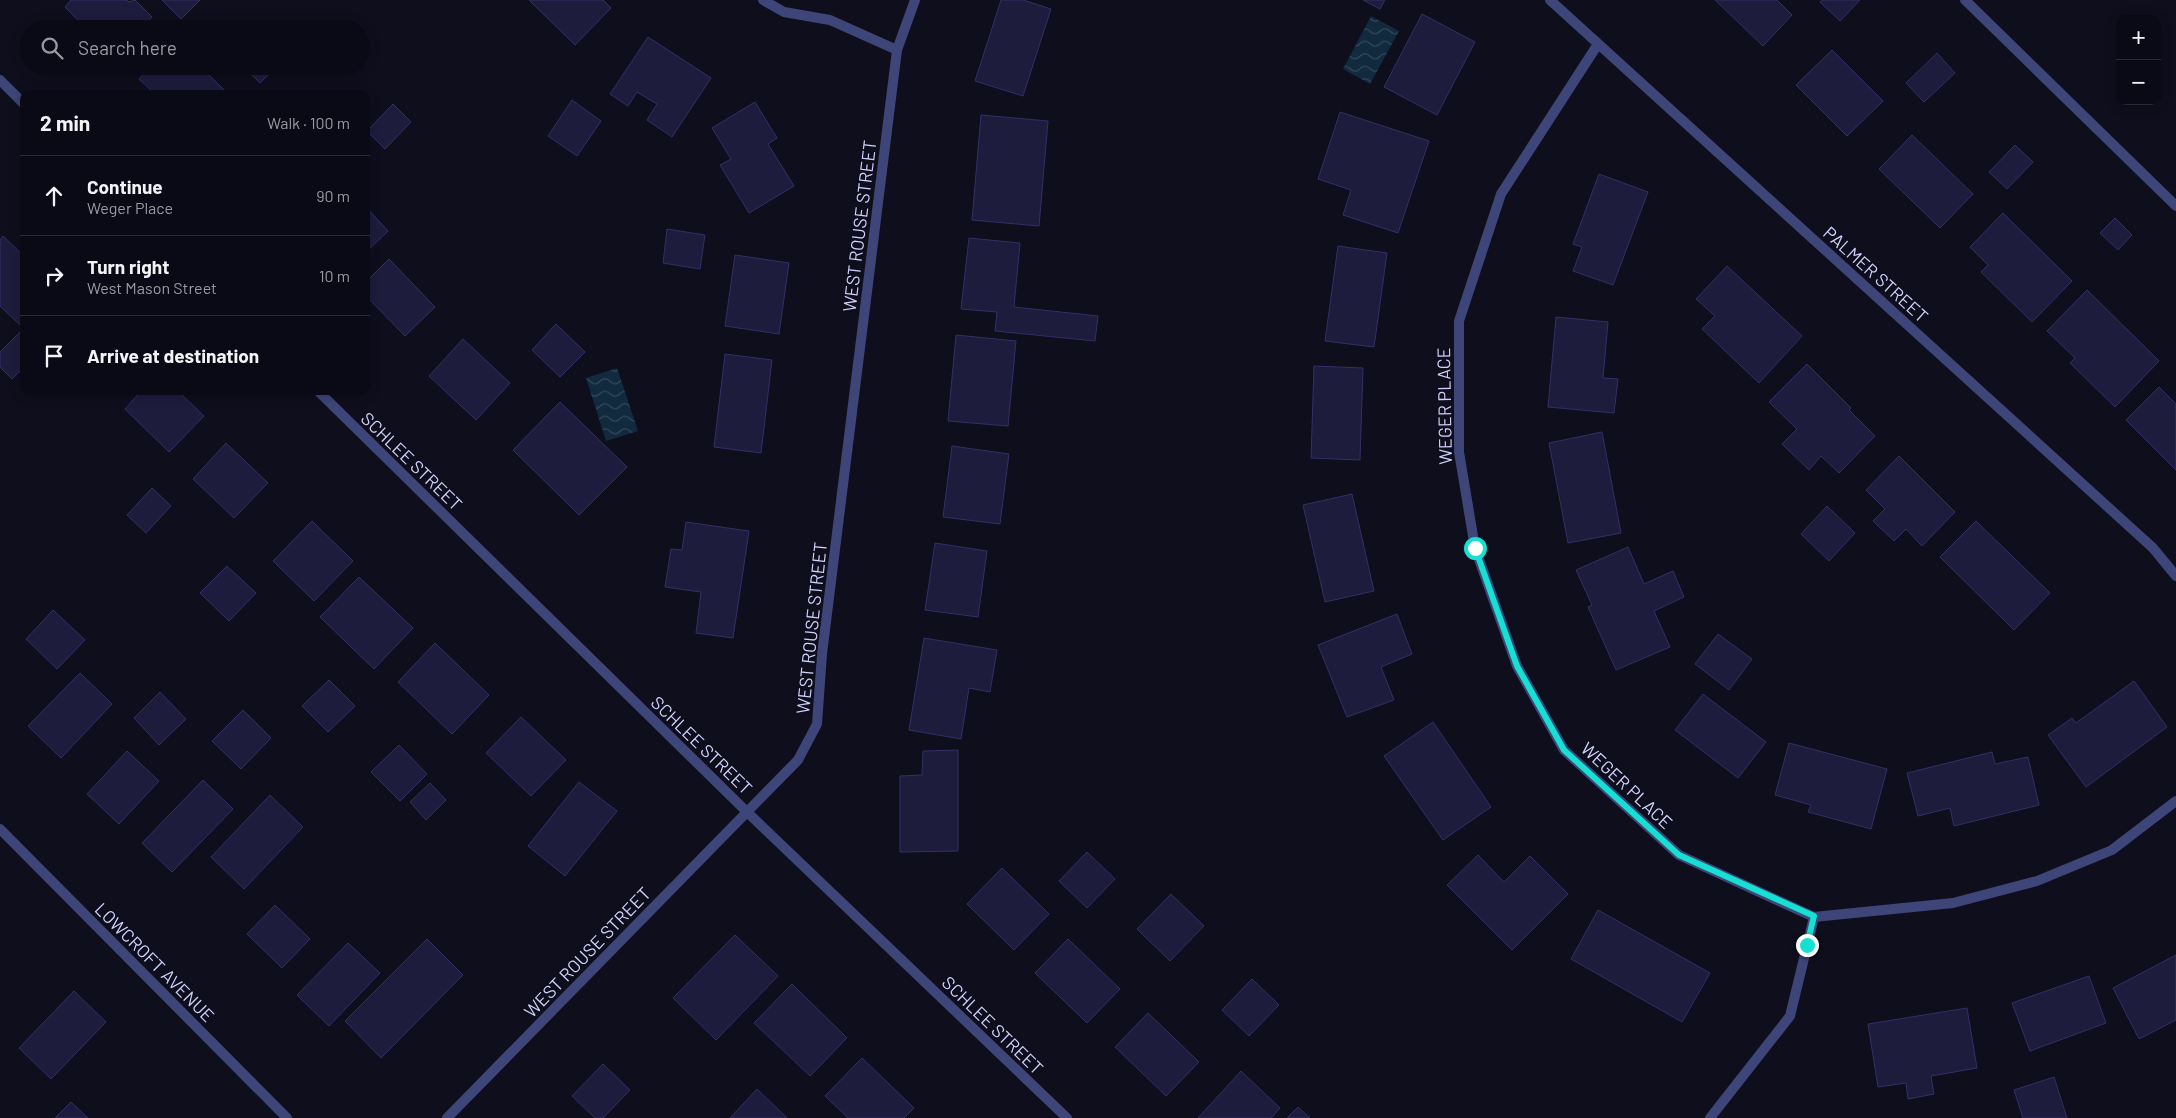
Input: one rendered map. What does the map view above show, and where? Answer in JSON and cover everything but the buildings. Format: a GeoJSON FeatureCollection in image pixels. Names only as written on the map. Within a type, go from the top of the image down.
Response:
{"type":"FeatureCollection","features":[{"type":"Feature","properties":{"kind":"street"},"geometry":{"type":"LineString","coordinates":[[763,0],[784,12],[830,20],[897,50]]}},
{"type":"Feature","properties":{"kind":"street","name":"WEST ROUSE STREET"},"geometry":{"type":"LineString","coordinates":[[447,1118],[798,760],[817,724],[822,654],[897,50],[915,0]]}},
{"type":"Feature","properties":{"kind":"street","name":"PALMER STREET"},"geometry":{"type":"LineString","coordinates":[[1550,0],[2153,548],[2176,576]]}},
{"type":"Feature","properties":{"kind":"street"},"geometry":{"type":"LineString","coordinates":[[1965,0],[2176,206]]}},
{"type":"Feature","properties":{"kind":"street","name":"WEGER PLACE"},"geometry":{"type":"LineString","coordinates":[[1598,44],[1501,194],[1459,322],[1458,452],[1475,548],[1517,666],[1564,750],[1679,855],[1814,916]]}},
{"type":"Feature","properties":{"kind":"street"},"geometry":{"type":"LineString","coordinates":[[0,80],[20,100]]}},
{"type":"Feature","properties":{"kind":"street","name":"SCHLEE STREET"},"geometry":{"type":"LineString","coordinates":[[322,395],[747,812],[1067,1118]]}},
{"type":"Feature","properties":{"kind":"street"},"geometry":{"type":"LineString","coordinates":[[1710,1118],[1790,1016],[1814,916],[1953,902],[2037,880],[2112,850],[2176,802]]}},
{"type":"Feature","properties":{"kind":"street","name":"LOWCROFT AVENUE"},"geometry":{"type":"LineString","coordinates":[[0,829],[287,1118]]}},
{"type":"Feature","properties":{"kind":"water"},"geometry":{"type":"Polygon","coordinates":[[[1371,16],[1399,31],[1370,84],[1343,69],[1371,16]]]}},
{"type":"Feature","properties":{"kind":"water"},"geometry":{"type":"Polygon","coordinates":[[[617,368],[638,431],[606,441],[586,378],[617,368]]]}},
{"type":"Feature","properties":{"kind":"route"},"geometry":{"type":"LineString","coordinates":[[1475,548],[1517,666],[1564,750],[1679,855],[1814,916],[1807,945]]}}]}
